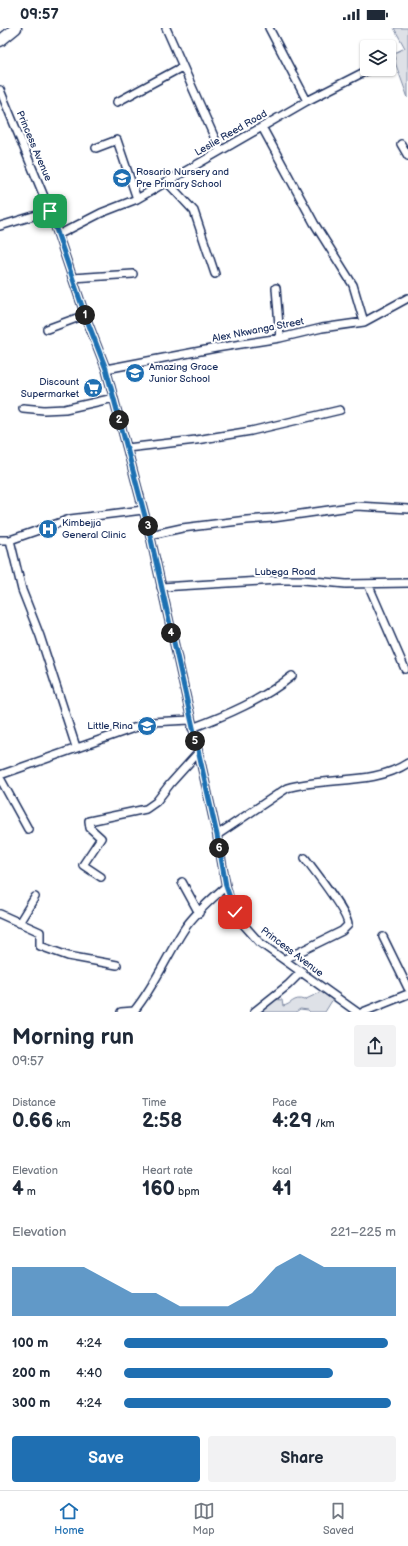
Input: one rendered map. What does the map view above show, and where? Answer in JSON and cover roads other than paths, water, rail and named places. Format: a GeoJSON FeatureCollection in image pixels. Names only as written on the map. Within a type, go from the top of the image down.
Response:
{"type":"FeatureCollection","features":[{"type":"Feature","properties":{"kind":"main road"},"geometry":{"type":"LineString","coordinates":[[0,41],[16,28]]}},
{"type":"Feature","properties":{"kind":"street"},"geometry":{"type":"LineString","coordinates":[[166,28],[220,150]]}},
{"type":"Feature","properties":{"kind":"street"},"geometry":{"type":"LineString","coordinates":[[269,28],[307,101]]}},
{"type":"Feature","properties":{"kind":"street"},"geometry":{"type":"LineString","coordinates":[[117,102],[182,67]]}},
{"type":"Feature","properties":{"kind":"street","name":"Leslie Reed Road"},"geometry":{"type":"LineString","coordinates":[[58,236],[101,213],[137,199],[307,101],[360,74]]}},
{"type":"Feature","properties":{"kind":"street","name":"Princess Avenue"},"geometry":{"type":"LineString","coordinates":[[0,90],[50,211],[85,315],[106,369],[150,535],[190,720],[217,835],[231,905],[243,924],[259,942],[285,959],[357,1012]]}},
{"type":"Feature","properties":{"kind":"street"},"geometry":{"type":"LineString","coordinates":[[262,127],[314,223],[353,286],[364,322]]}},
{"type":"Feature","properties":{"kind":"street"},"geometry":{"type":"LineString","coordinates":[[96,148],[117,140],[137,199]]}},
{"type":"Feature","properties":{"kind":"street"},"geometry":{"type":"LineString","coordinates":[[401,144],[408,156]]}},
{"type":"Feature","properties":{"kind":"street"},"geometry":{"type":"LineString","coordinates":[[167,182],[194,211],[215,274]]}},
{"type":"Feature","properties":{"kind":"street"},"geometry":{"type":"LineString","coordinates":[[0,226],[50,211]]}},
{"type":"Feature","properties":{"kind":"street"},"geometry":{"type":"LineString","coordinates":[[72,278],[133,274]]}},
{"type":"Feature","properties":{"kind":"street"},"geometry":{"type":"LineString","coordinates":[[276,288],[280,338]]}},
{"type":"Feature","properties":{"kind":"street","name":"Alex Nkwanga Street"},"geometry":{"type":"LineString","coordinates":[[106,369],[216,348],[280,338],[322,328],[364,322],[408,298]]}},
{"type":"Feature","properties":{"kind":"street"},"geometry":{"type":"LineString","coordinates":[[46,330],[85,315]]}},
{"type":"Feature","properties":{"kind":"street"},"geometry":{"type":"LineString","coordinates":[[23,408],[44,410],[65,408],[114,398]]}},
{"type":"Feature","properties":{"kind":"street"},"geometry":{"type":"LineString","coordinates":[[127,448],[196,440],[251,431],[340,410]]}},
{"type":"Feature","properties":{"kind":"street"},"geometry":{"type":"LineString","coordinates":[[150,535],[182,528],[273,518],[357,506],[408,509]]}},
{"type":"Feature","properties":{"kind":"street"},"geometry":{"type":"LineString","coordinates":[[0,540],[10,540],[70,519],[143,510]]}},
{"type":"Feature","properties":{"kind":"street"},"geometry":{"type":"LineString","coordinates":[[10,540],[22,590],[40,636],[76,747]]}},
{"type":"Feature","properties":{"kind":"street","name":"Lubega Road"},"geometry":{"type":"LineString","coordinates":[[161,588],[278,580],[368,584],[408,583]]}},
{"type":"Feature","properties":{"kind":"street"},"geometry":{"type":"LineString","coordinates":[[368,584],[405,669]]}},
{"type":"Feature","properties":{"kind":"street"},"geometry":{"type":"LineString","coordinates":[[192,728],[227,715],[280,685],[292,676]]}},
{"type":"Feature","properties":{"kind":"street"},"geometry":{"type":"LineString","coordinates":[[0,775],[76,747],[151,722],[190,720]]}},
{"type":"Feature","properties":{"kind":"street"},"geometry":{"type":"LineString","coordinates":[[101,877],[83,865],[101,838],[90,828],[89,821],[146,809],[156,802],[198,753]]}},
{"type":"Feature","properties":{"kind":"street"},"geometry":{"type":"LineString","coordinates":[[217,835],[287,788],[299,785],[369,777],[399,769],[408,763]]}},
{"type":"Feature","properties":{"kind":"street"},"geometry":{"type":"LineString","coordinates":[[0,778],[28,829]]}},
{"type":"Feature","properties":{"kind":"street"},"geometry":{"type":"LineString","coordinates":[[285,959],[342,931],[348,925],[341,909],[305,858]]}},
{"type":"Feature","properties":{"kind":"street"},"geometry":{"type":"LineString","coordinates":[[182,882],[199,913]]}},
{"type":"Feature","properties":{"kind":"street"},"geometry":{"type":"LineString","coordinates":[[121,1012],[134,1011],[141,1003],[186,926],[226,886]]}},
{"type":"Feature","properties":{"kind":"street"},"geometry":{"type":"LineString","coordinates":[[19,923],[36,897]]}},
{"type":"Feature","properties":{"kind":"street"},"geometry":{"type":"LineString","coordinates":[[0,914],[40,932],[40,946],[68,956],[117,966]]}},
{"type":"Feature","properties":{"kind":"street"},"geometry":{"type":"LineString","coordinates":[[383,937],[408,988]]}},
{"type":"Feature","properties":{"kind":"street"},"geometry":{"type":"LineString","coordinates":[[254,1012],[288,986],[302,972]]}},
{"type":"Feature","properties":{"kind":"street"},"geometry":{"type":"LineString","coordinates":[[363,1012],[408,994]]}},
{"type":"Feature","properties":{"kind":"place","name":"Rosario Nursery and Pre Primary School"},"geometry":{"type":"Point","coordinates":[122,178]}},
{"type":"Feature","properties":{"kind":"place","name":"Amazing Grace Junior School"},"geometry":{"type":"Point","coordinates":[135,373]}},
{"type":"Feature","properties":{"kind":"place","name":"Discount Supermarket"},"geometry":{"type":"Point","coordinates":[93,388]}},
{"type":"Feature","properties":{"kind":"place","name":"Kimbejja General Clinic"},"geometry":{"type":"Point","coordinates":[48,529]}},
{"type":"Feature","properties":{"kind":"place","name":"Little Rina"},"geometry":{"type":"Point","coordinates":[147,726]}}]}
